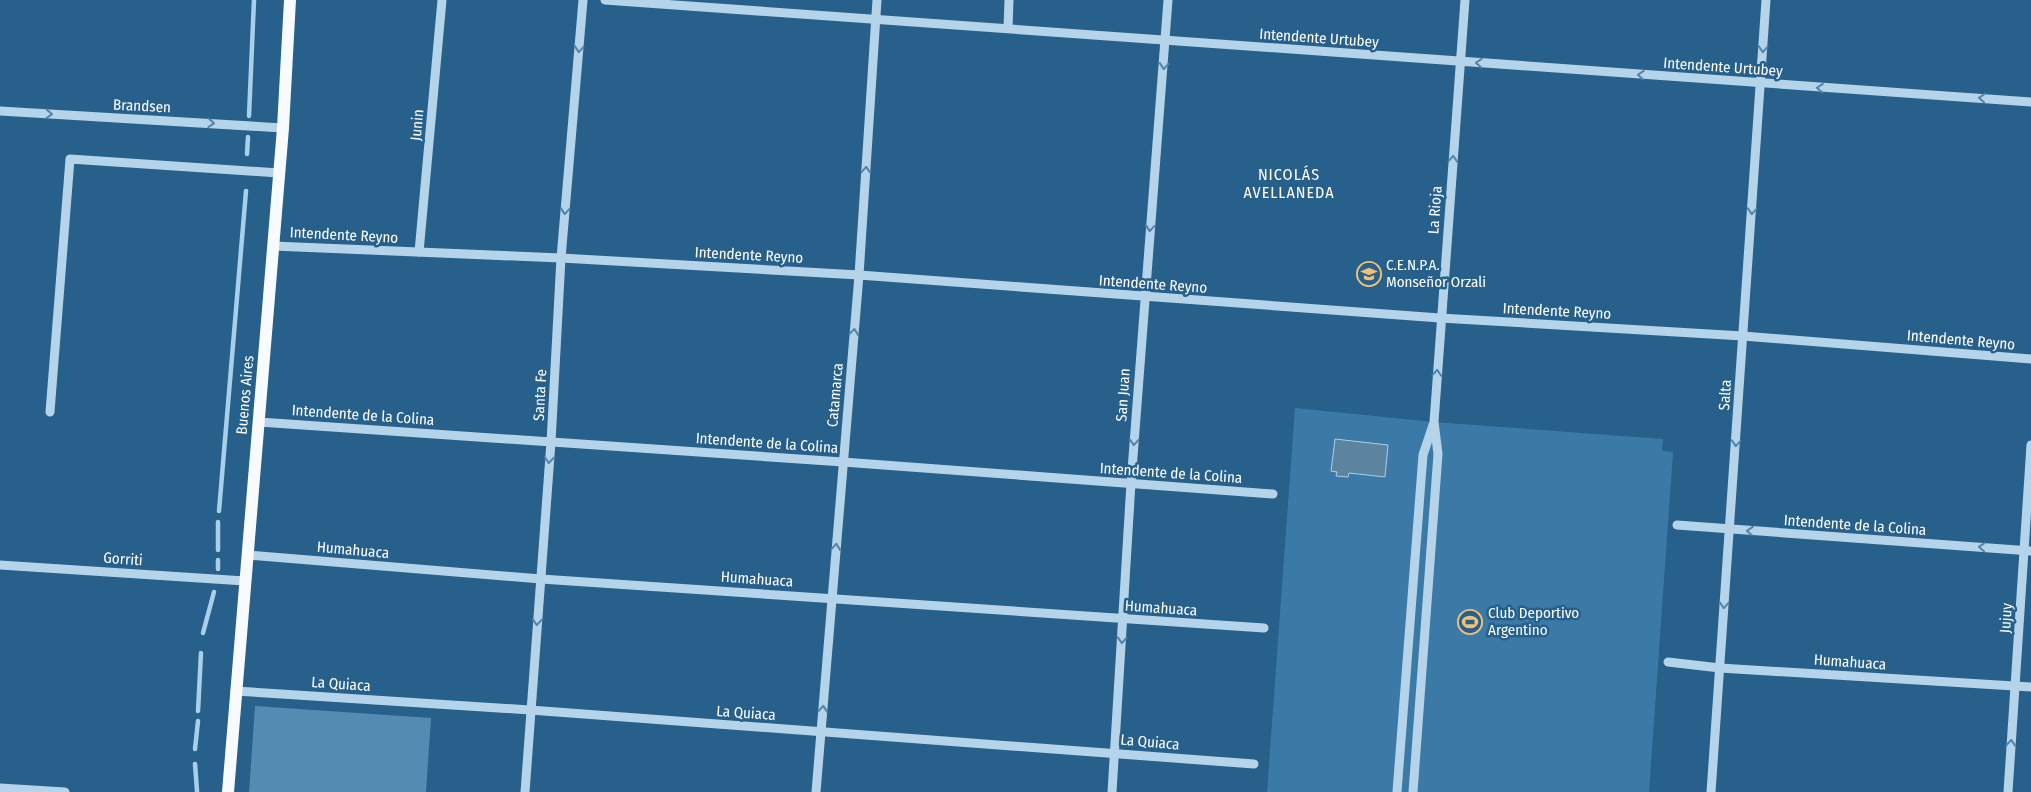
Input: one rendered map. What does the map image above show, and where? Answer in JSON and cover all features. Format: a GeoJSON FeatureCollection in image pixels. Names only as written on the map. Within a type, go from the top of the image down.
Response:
{"type":"FeatureCollection","features":[{"type":"Feature","properties":{"kind":"main road","name":"Buenos Aires"},"geometry":{"type":"LineString","coordinates":[[228,792],[283,128],[290,0]]}},
{"type":"Feature","properties":{"kind":"street","name":"Junin"},"geometry":{"type":"LineString","coordinates":[[419,252],[442,0]]}},
{"type":"Feature","properties":{"kind":"street","name":"Santa Fe"},"geometry":{"type":"LineString","coordinates":[[525,792],[551,442],[561,258],[583,0]]}},
{"type":"Feature","properties":{"kind":"street","name":"Intendente Urtubey"},"geometry":{"type":"LineString","coordinates":[[605,0],[2031,102]]}},
{"type":"Feature","properties":{"kind":"street","name":"Catamarca"},"geometry":{"type":"LineString","coordinates":[[816,792],[859,275],[877,0]]}},
{"type":"Feature","properties":{"kind":"street"},"geometry":{"type":"LineString","coordinates":[[1008,28],[1009,0]]}},
{"type":"Feature","properties":{"kind":"street","name":"San Juan"},"geometry":{"type":"LineString","coordinates":[[1112,792],[1130,483],[1168,0]]}},
{"type":"Feature","properties":{"kind":"street","name":"La Rioja"},"geometry":{"type":"LineString","coordinates":[[1434,422],[1440,318],[1465,0]]}},
{"type":"Feature","properties":{"kind":"street","name":"Salta"},"geometry":{"type":"LineString","coordinates":[[1711,792],[1766,0]]}},
{"type":"Feature","properties":{"kind":"street","name":"Brandsen"},"geometry":{"type":"LineString","coordinates":[[0,111],[283,128]]}},
{"type":"Feature","properties":{"kind":"street"},"geometry":{"type":"LineString","coordinates":[[50,412],[70,160],[279,173]]}},
{"type":"Feature","properties":{"kind":"street","name":"Intendente Reyno"},"geometry":{"type":"LineString","coordinates":[[273,246],[561,258],[859,275],[1440,318],[1743,336],[2031,359]]}},
{"type":"Feature","properties":{"kind":"street","name":"Intendente de la Colina"},"geometry":{"type":"LineString","coordinates":[[259,422],[1273,494]]}},
{"type":"Feature","properties":{"kind":"street"},"geometry":{"type":"LineString","coordinates":[[1397,792],[1424,455],[1434,422]]}},
{"type":"Feature","properties":{"kind":"street"},"geometry":{"type":"LineString","coordinates":[[1413,792],[1438,454],[1434,422]]}},
{"type":"Feature","properties":{"kind":"street","name":"Jujuy"},"geometry":{"type":"LineString","coordinates":[[2008,792],[2015,686],[2028,551],[2031,445]]}},
{"type":"Feature","properties":{"kind":"street","name":"Intendente de la Colina"},"geometry":{"type":"LineString","coordinates":[[1677,525],[2028,551]]}},
{"type":"Feature","properties":{"kind":"street","name":"Humahuaca"},"geometry":{"type":"LineString","coordinates":[[247,556],[540,579],[1264,628]]}},
{"type":"Feature","properties":{"kind":"street","name":"Gorriti"},"geometry":{"type":"LineString","coordinates":[[0,564],[245,581]]}},
{"type":"Feature","properties":{"kind":"street"},"geometry":{"type":"LineString","coordinates":[[1411,610],[1426,611]]}},
{"type":"Feature","properties":{"kind":"street","name":"Humahuaca"},"geometry":{"type":"LineString","coordinates":[[1668,662],[1720,668],[2031,687]]}},
{"type":"Feature","properties":{"kind":"street","name":"La Quiaca"},"geometry":{"type":"LineString","coordinates":[[235,691],[530,710],[1254,764]]}},
{"type":"Feature","properties":{"kind":"street"},"geometry":{"type":"LineString","coordinates":[[0,788],[65,792]]}},
{"type":"Feature","properties":{"kind":"shaded area","name":"Club Deportivo Argentino"},"geometry":{"type":"Polygon","coordinates":[[[1295,408],[1434,422],[1663,439],[1662,451],[1673,452],[1649,792],[1267,792],[1295,408]]]}},
{"type":"Feature","properties":{"kind":"shaded area"},"geometry":{"type":"Polygon","coordinates":[[[1335,439],[1388,445],[1385,477],[1349,473],[1348,477],[1336,476],[1337,472],[1331,471],[1335,439]]]}},
{"type":"Feature","properties":{"kind":"building"},"geometry":{"type":"Polygon","coordinates":[[[255,706],[431,718],[426,792],[249,792],[255,706]]]}},
{"type":"Feature","properties":{"kind":"waterway"},"geometry":{"type":"LineString","coordinates":[[249,116],[254,0]]}},
{"type":"Feature","properties":{"kind":"waterway"},"geometry":{"type":"LineString","coordinates":[[247,154],[248,137]]}},
{"type":"Feature","properties":{"kind":"waterway"},"geometry":{"type":"LineString","coordinates":[[219,511],[246,191]]}},
{"type":"Feature","properties":{"kind":"waterway"},"geometry":{"type":"LineString","coordinates":[[218,522],[218,550]]}},
{"type":"Feature","properties":{"kind":"waterway"},"geometry":{"type":"LineString","coordinates":[[218,560],[218,569]]}},
{"type":"Feature","properties":{"kind":"waterway"},"geometry":{"type":"LineString","coordinates":[[203,633],[214,592]]}},
{"type":"Feature","properties":{"kind":"waterway"},"geometry":{"type":"LineString","coordinates":[[198,711],[201,653]]}},
{"type":"Feature","properties":{"kind":"waterway"},"geometry":{"type":"LineString","coordinates":[[195,749],[198,721]]}},
{"type":"Feature","properties":{"kind":"waterway"},"geometry":{"type":"LineString","coordinates":[[195,764],[197,791]]}},
{"type":"Feature","properties":{"kind":"place","name":"C.E.N.P.A. Monseñor Orzali"},"geometry":{"type":"Point","coordinates":[1369,274]}},
{"type":"Feature","properties":{"kind":"place","name":"Club Deportivo Argentino"},"geometry":{"type":"Point","coordinates":[1470,622]}},
{"type":"Feature","properties":{"kind":"district","name":"NICOLÁS AVELLANEDA"},"geometry":{"type":"Point","coordinates":[1289,183]}}]}
